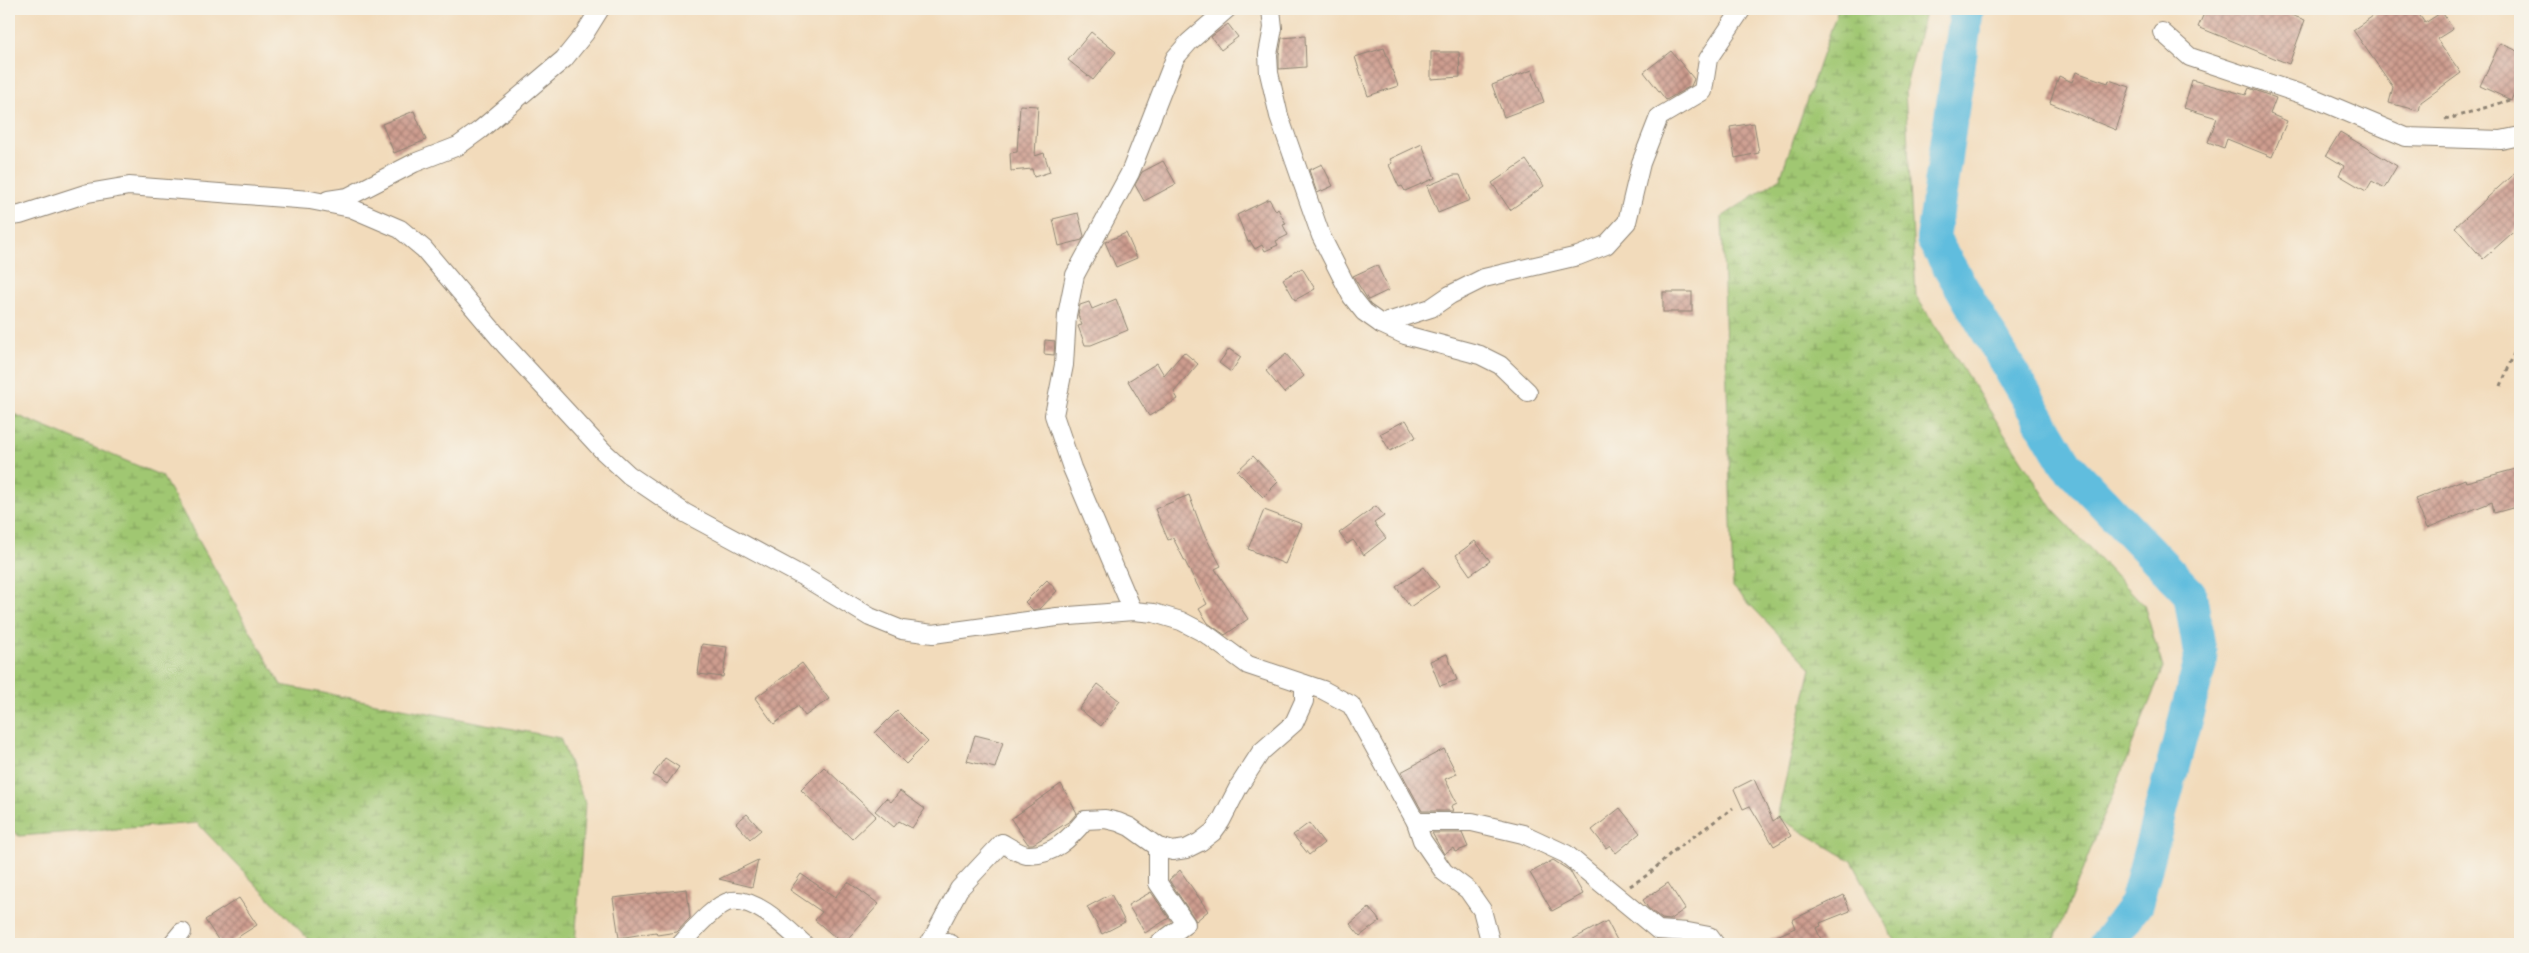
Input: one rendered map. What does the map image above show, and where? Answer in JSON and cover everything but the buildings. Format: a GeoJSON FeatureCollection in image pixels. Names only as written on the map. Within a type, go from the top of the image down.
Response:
{"type":"FeatureCollection","features":[{"type":"Feature","properties":{"kind":"street"},"geometry":{"type":"LineString","coordinates":[[310,200],[348,197],[414,163],[458,146],[488,125],[564,59],[585,33],[600,9]]}},
{"type":"Feature","properties":{"kind":"street"},"geometry":{"type":"LineString","coordinates":[[1133,611],[1072,468],[1054,416],[1064,365],[1068,315],[1075,275],[1130,173],[1175,58],[1189,42],[1227,9]]}},
{"type":"Feature","properties":{"kind":"street"},"geometry":{"type":"LineString","coordinates":[[1271,9],[1273,28],[1268,54],[1269,73],[1279,116],[1295,157],[1304,190],[1321,236],[1352,297],[1364,312],[1380,324],[1405,335],[1480,355],[1500,365],[1528,392]]}},
{"type":"Feature","properties":{"kind":"street"},"geometry":{"type":"LineString","coordinates":[[1380,324],[1431,308],[1450,295],[1484,278],[1578,256],[1606,246],[1627,222],[1641,163],[1659,117],[1703,91],[1708,59],[1742,9]]}},
{"type":"Feature","properties":{"kind":"street"},"geometry":{"type":"LineString","coordinates":[[2162,32],[2190,57],[2316,99],[2406,137],[2501,140],[2520,136]]}},
{"type":"Feature","properties":{"kind":"street"},"geometry":{"type":"LineString","coordinates":[[9,216],[20,215],[88,193],[129,186],[310,200],[351,208],[400,229],[424,249],[506,346],[603,451],[629,475],[685,513],[804,577],[870,617],[902,630],[934,634],[1057,617],[1133,611],[1154,613],[1181,621],[1206,634],[1248,665],[1323,690],[1351,705],[1416,822],[1422,840],[1444,872],[1468,890],[1482,910],[1491,944]]}},
{"type":"Feature","properties":{"kind":"street"},"geometry":{"type":"LineString","coordinates":[[929,944],[959,888],[1002,843],[1026,855],[1054,849],[1069,840],[1085,820],[1105,819],[1130,827],[1158,847],[1173,851],[1186,849],[1212,832],[1232,804],[1239,786],[1262,752],[1294,723],[1304,701],[1304,684]]}},
{"type":"Feature","properties":{"kind":"street"},"geometry":{"type":"LineString","coordinates":[[1416,822],[1472,822],[1523,834],[1566,854],[1658,930],[1688,932],[1709,936],[1715,944]]}},
{"type":"Feature","properties":{"kind":"street"},"geometry":{"type":"LineString","coordinates":[[1158,847],[1158,883],[1186,924],[1158,944]]}},
{"type":"Feature","properties":{"kind":"street"},"geometry":{"type":"LineString","coordinates":[[681,944],[702,922],[730,901],[743,902],[762,910],[804,944]]}},
{"type":"Feature","properties":{"kind":"street"},"geometry":{"type":"LineString","coordinates":[[929,944],[940,941],[951,944]]}},
{"type":"Feature","properties":{"kind":"path"},"geometry":{"type":"LineString","coordinates":[[2437,123],[2470,110],[2520,97]]}},
{"type":"Feature","properties":{"kind":"path"},"geometry":{"type":"LineString","coordinates":[[2501,386],[2520,338]]}},
{"type":"Feature","properties":{"kind":"path"},"geometry":{"type":"LineString","coordinates":[[1614,894],[1650,874],[1672,853],[1732,808]]}},
{"type":"Feature","properties":{"kind":"green space"},"geometry":{"type":"Polygon","coordinates":[[[1838,9],[1926,9],[1905,90],[1916,296],[2055,512],[2144,605],[2163,668],[2053,944],[1896,944],[1852,861],[1777,817],[1811,668],[1733,587],[1722,217],[1780,178],[1838,9]]]}},
{"type":"Feature","properties":{"kind":"green space"},"geometry":{"type":"Polygon","coordinates":[[[9,412],[162,476],[281,685],[560,738],[585,803],[575,944],[313,944],[197,823],[19,836],[9,828],[9,412]]]}},
{"type":"Feature","properties":{"kind":"waterway"},"geometry":{"type":"LineString","coordinates":[[1967,9],[1933,239],[2066,464],[2190,594],[2201,660],[2136,904],[2106,944]]}}]}
